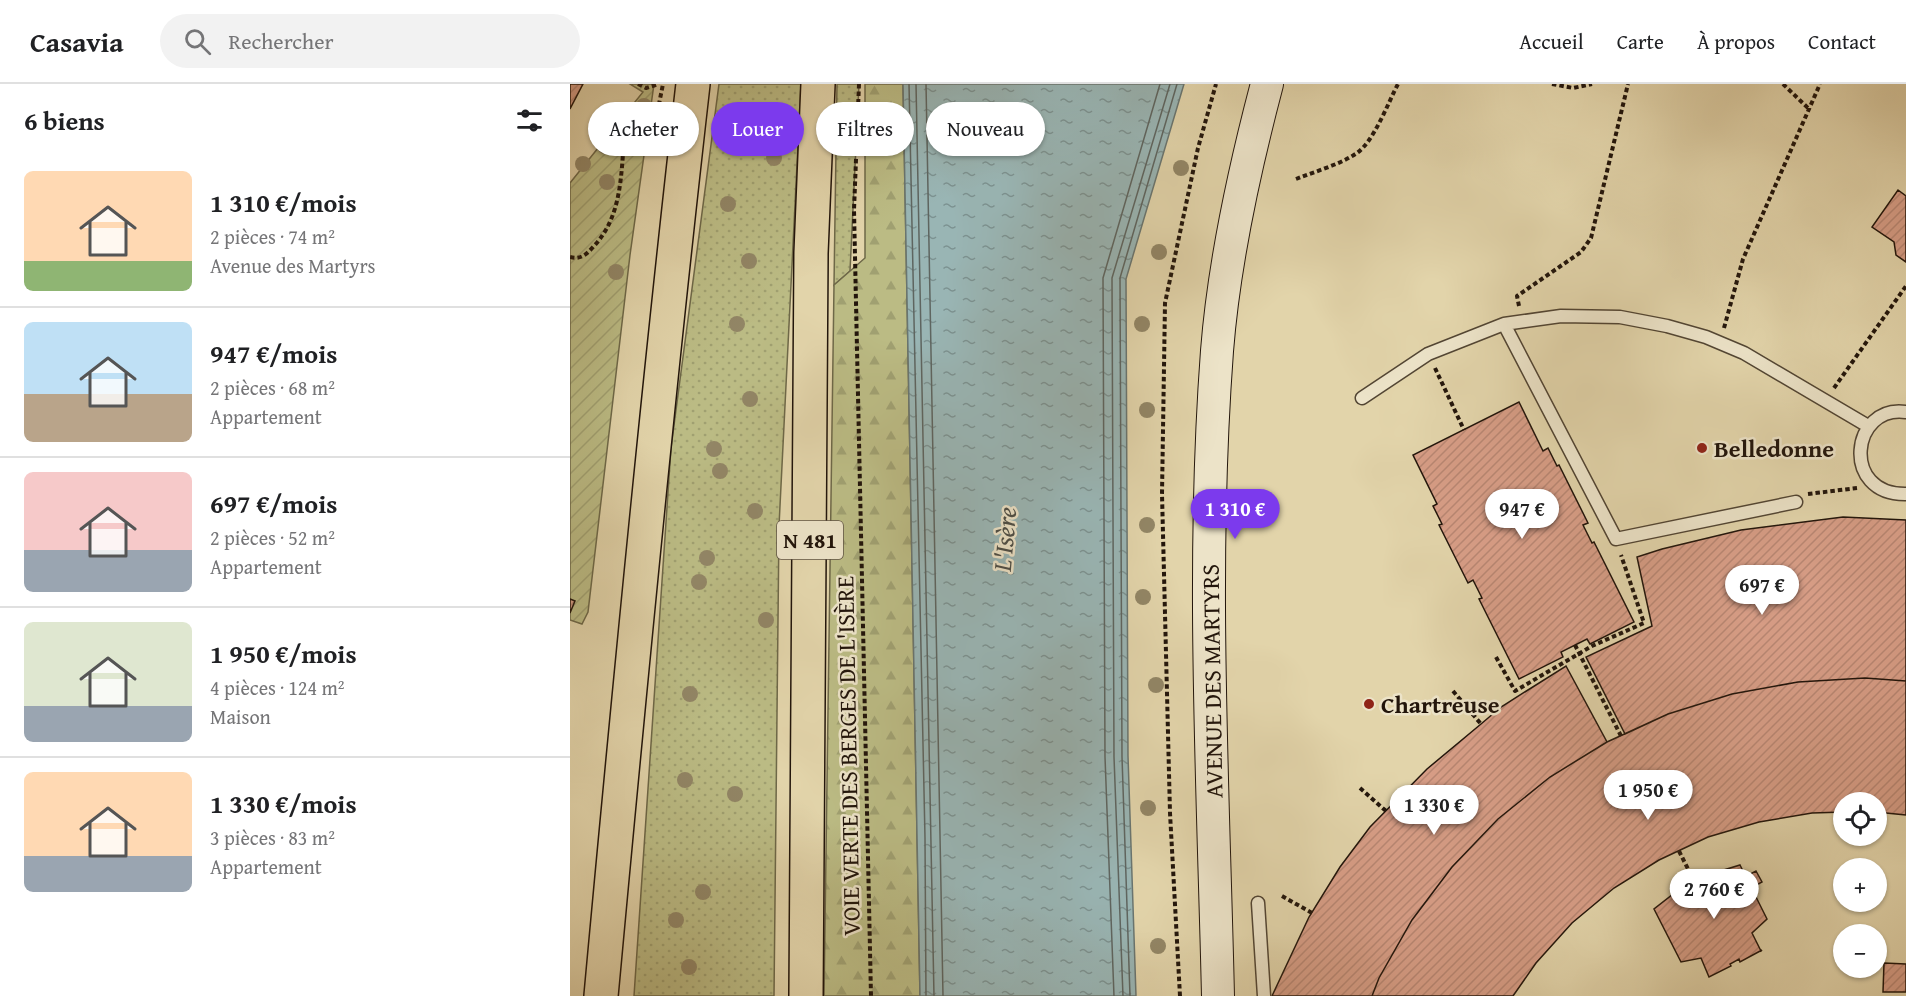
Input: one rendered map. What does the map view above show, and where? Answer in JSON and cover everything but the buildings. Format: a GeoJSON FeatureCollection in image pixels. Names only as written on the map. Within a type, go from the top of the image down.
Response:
{"type":"FeatureCollection","features":[{"type":"Feature","properties":{"kind":"highway"},"geometry":{"type":"LineString","coordinates":[[602,996],[632,658],[693,84]]}},
{"type":"Feature","properties":{"kind":"highway","name":"N 481"},"geometry":{"type":"LineString","coordinates":[[806,996],[811,264],[818,84]]}},
{"type":"Feature","properties":{"kind":"main road","name":"AVENUE DES MARTYRS"},"geometry":{"type":"LineString","coordinates":[[1218,996],[1209,632],[1211,467],[1218,349],[1231,243],[1252,140],[1267,84]]}},
{"type":"Feature","properties":{"kind":"lane"},"geometry":{"type":"LineString","coordinates":[[1362,398],[1428,354],[1504,324],[1561,316],[1620,317],[1667,326],[1744,353],[1868,426]]}},
{"type":"Feature","properties":{"kind":"lane"},"geometry":{"type":"LineString","coordinates":[[1504,324],[1616,539],[1796,502]]}},
{"type":"Feature","properties":{"kind":"lane"},"geometry":{"type":"LineString","coordinates":[[1906,412],[1886,414],[1868,426],[1860,445],[1860,464],[1875,486],[1888,493],[1906,494]]}},
{"type":"Feature","properties":{"kind":"lane"},"geometry":{"type":"LineString","coordinates":[[1258,903],[1264,996]]}},
{"type":"Feature","properties":{"kind":"path"},"geometry":{"type":"LineString","coordinates":[[570,257],[584,256],[603,236],[614,218],[620,188],[624,140],[630,135],[651,128],[658,109],[661,84],[646,88],[638,84]]}},
{"type":"Feature","properties":{"kind":"path","name":"VOIE VERTE DES BERGES DE L'ISÈRE"},"geometry":{"type":"LineString","coordinates":[[859,84],[855,222],[871,996]]}},
{"type":"Feature","properties":{"kind":"path"},"geometry":{"type":"LineString","coordinates":[[1179,996],[1170,801],[1162,494],[1165,303],[1198,148],[1216,84]]}},
{"type":"Feature","properties":{"kind":"path"},"geometry":{"type":"LineString","coordinates":[[1296,179],[1340,162],[1358,152],[1370,138],[1398,84]]}},
{"type":"Feature","properties":{"kind":"path"},"geometry":{"type":"LineString","coordinates":[[1552,84],[1573,88],[1592,84]]}},
{"type":"Feature","properties":{"kind":"path"},"geometry":{"type":"LineString","coordinates":[[1523,321],[1517,296],[1581,252],[1591,238],[1628,84]]}},
{"type":"Feature","properties":{"kind":"path"},"geometry":{"type":"LineString","coordinates":[[1783,84],[1809,109]]}},
{"type":"Feature","properties":{"kind":"path"},"geometry":{"type":"LineString","coordinates":[[1720,343],[1743,259],[1820,84]]}},
{"type":"Feature","properties":{"kind":"path"},"geometry":{"type":"LineString","coordinates":[[1825,401],[1906,286]]}},
{"type":"Feature","properties":{"kind":"path"},"geometry":{"type":"LineString","coordinates":[[1428,354],[1464,430]]}},
{"type":"Feature","properties":{"kind":"path"},"geometry":{"type":"LineString","coordinates":[[1806,494],[1861,488]]}},
{"type":"Feature","properties":{"kind":"path"},"geometry":{"type":"LineString","coordinates":[[1496,657],[1515,691],[1592,646],[1644,623],[1616,539]]}},
{"type":"Feature","properties":{"kind":"path"},"geometry":{"type":"LineString","coordinates":[[1575,645],[1621,736]]}},
{"type":"Feature","properties":{"kind":"path"},"geometry":{"type":"LineString","coordinates":[[1453,690],[1481,724]]}},
{"type":"Feature","properties":{"kind":"path"},"geometry":{"type":"LineString","coordinates":[[1359,788],[1386,811]]}},
{"type":"Feature","properties":{"kind":"path"},"geometry":{"type":"LineString","coordinates":[[1679,851],[1697,887]]}},
{"type":"Feature","properties":{"kind":"path"},"geometry":{"type":"LineString","coordinates":[[1282,896],[1312,913]]}},
{"type":"Feature","properties":{"kind":"green space"},"geometry":{"type":"Polygon","coordinates":[[[630,84],[654,84],[651,102],[635,102],[643,92],[630,84]]]}},
{"type":"Feature","properties":{"kind":"green space"},"geometry":{"type":"Polygon","coordinates":[[[719,84],[801,84],[800,102],[717,102],[719,84]]]}},
{"type":"Feature","properties":{"kind":"green space"},"geometry":{"type":"Polygon","coordinates":[[[837,84],[859,84],[858,102],[837,102],[837,84]]]}},
{"type":"Feature","properties":{"kind":"green space"},"geometry":{"type":"Polygon","coordinates":[[[865,84],[903,84],[903,102],[865,102],[865,84]]]}},
{"type":"Feature","properties":{"kind":"green space"},"geometry":{"type":"Polygon","coordinates":[[[711,145],[711,156],[797,156],[779,526],[774,996],[634,996],[671,448],[711,145]]]}},
{"type":"Feature","properties":{"kind":"green space"},"geometry":{"type":"Polygon","coordinates":[[[592,156],[644,156],[588,612],[582,624],[570,620],[570,183],[592,156]]]}},
{"type":"Feature","properties":{"kind":"green space"},"geometry":{"type":"Polygon","coordinates":[[[836,156],[856,156],[850,271],[834,285],[836,156]]]}},
{"type":"Feature","properties":{"kind":"green space"},"geometry":{"type":"Polygon","coordinates":[[[865,156],[904,156],[920,996],[824,996],[834,285],[865,258],[865,156]]]}},
{"type":"Feature","properties":{"kind":"water","name":"L'Isère"},"geometry":{"type":"Polygon","coordinates":[[[903,84],[1184,84],[1126,279],[1128,756],[1136,996],[920,996],[904,156],[914,156],[914,102],[903,102],[903,84]]]}},
{"type":"Feature","properties":{"kind":"place","name":"Belledonne"},"geometry":{"type":"Point","coordinates":[1702,448]}},
{"type":"Feature","properties":{"kind":"place","name":"Chartreuse"},"geometry":{"type":"Point","coordinates":[1369,704]}}]}
